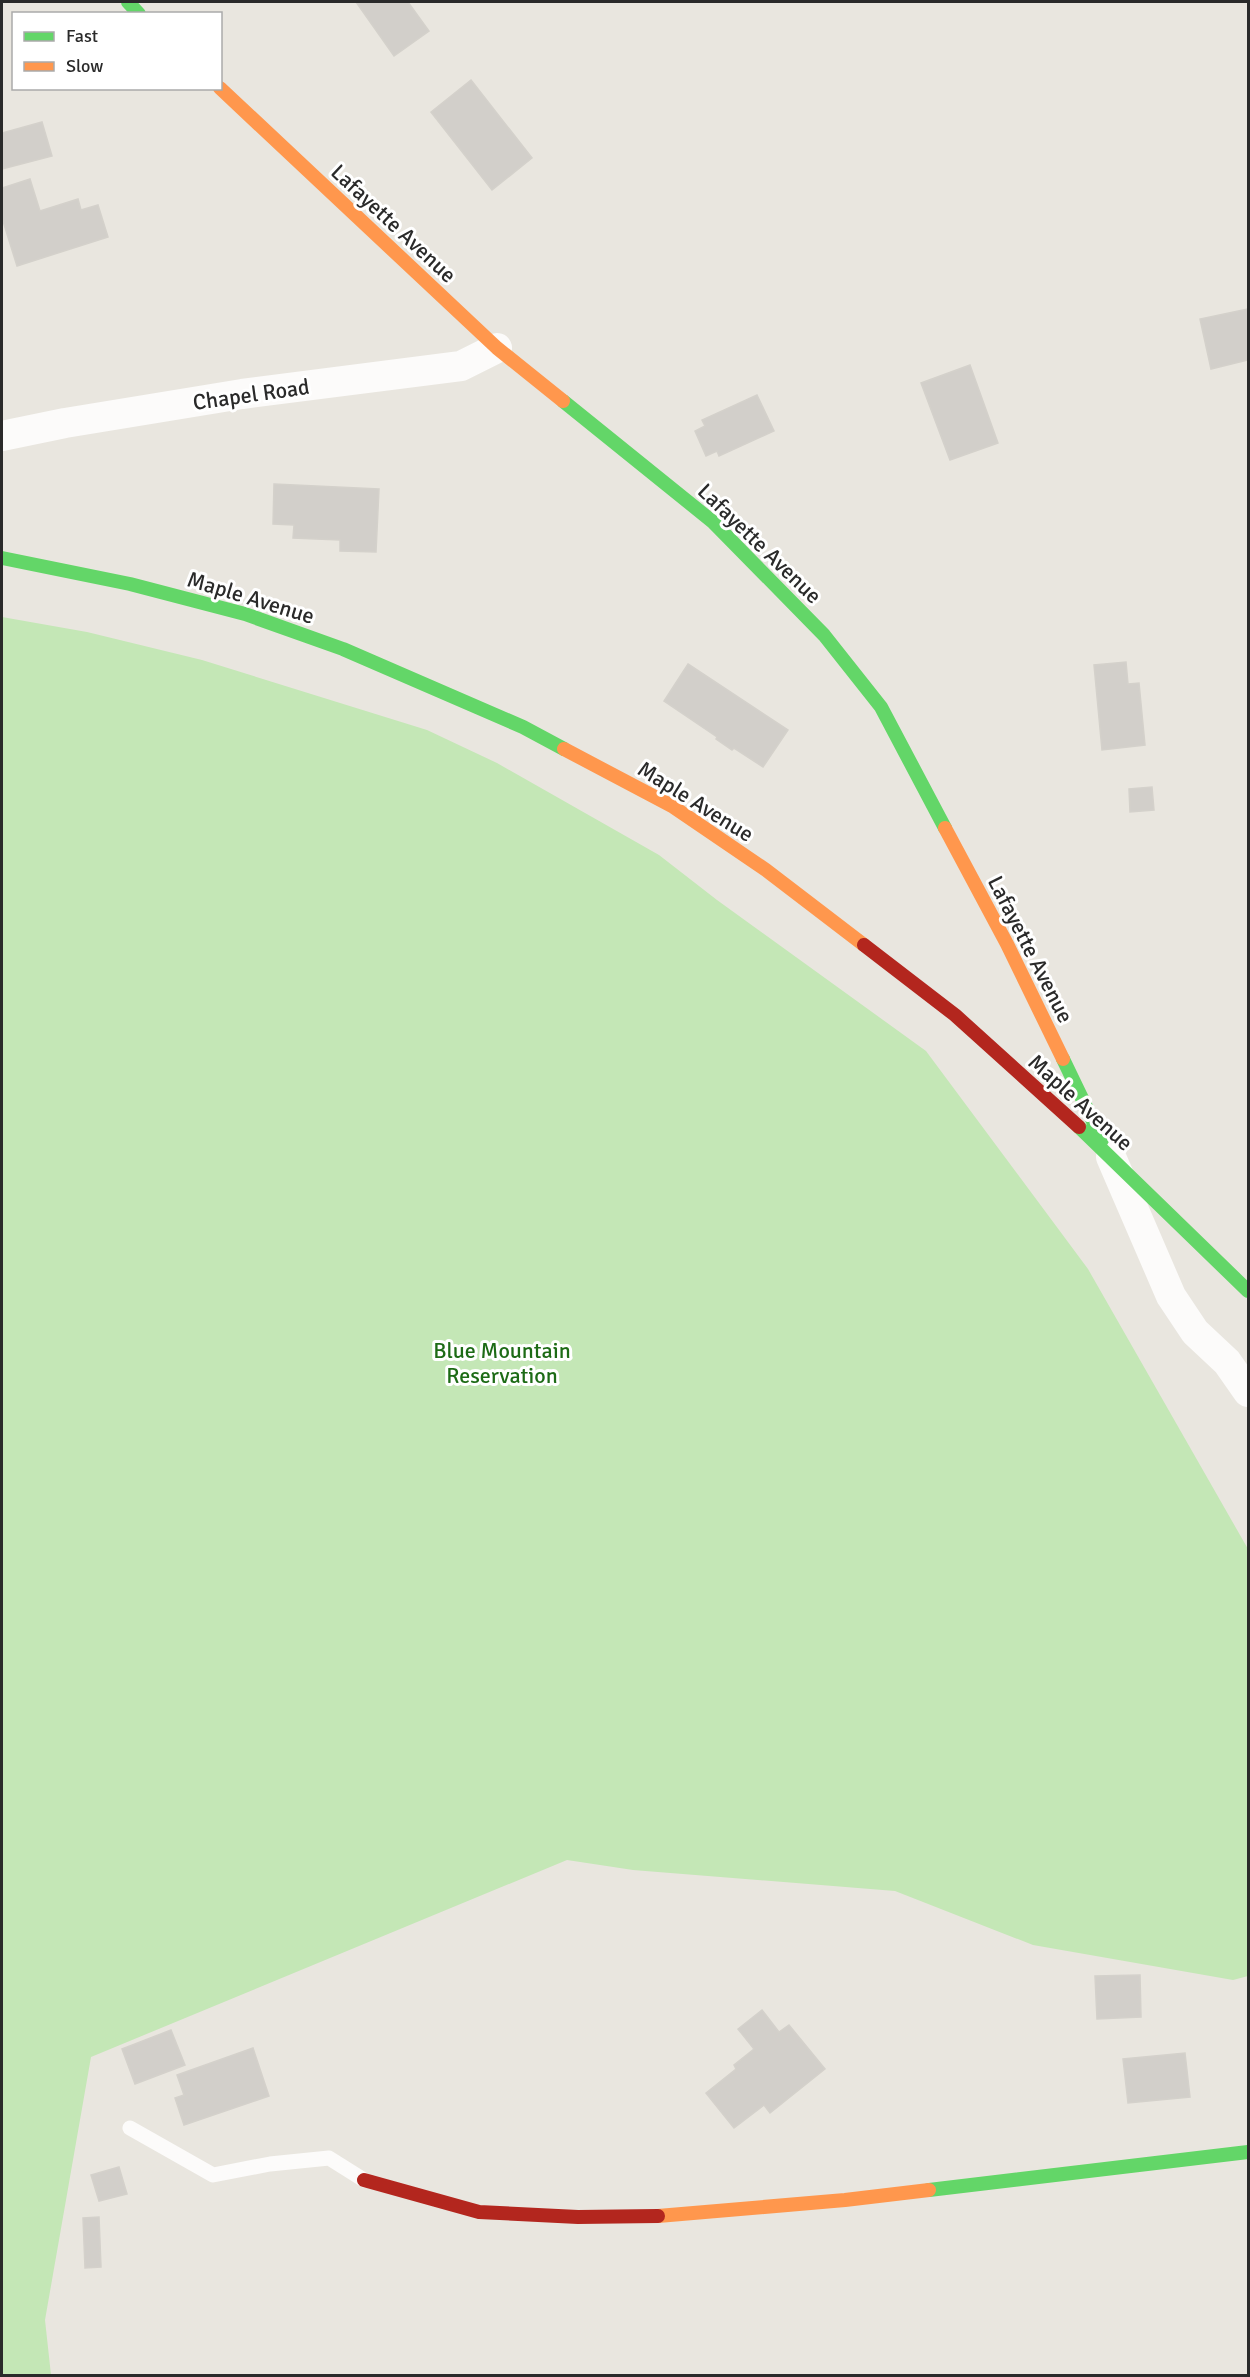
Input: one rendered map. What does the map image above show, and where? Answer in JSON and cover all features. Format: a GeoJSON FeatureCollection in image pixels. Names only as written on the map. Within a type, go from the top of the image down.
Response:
{"type":"FeatureCollection","features":[{"type":"Feature","properties":{"kind":"street","name":"Lafayette Avenue"},"geometry":{"type":"LineString","coordinates":[[222,90],[498,348],[713,522],[824,635],[881,707],[1007,944],[1110,1155]]}},
{"type":"Feature","properties":{"kind":"street","name":"Chapel Road"},"geometry":{"type":"LineString","coordinates":[[2,436],[64,423],[242,394],[461,366],[498,348]]}},
{"type":"Feature","properties":{"kind":"street","name":"Maple Avenue"},"geometry":{"type":"LineString","coordinates":[[2,558],[130,584],[233,611],[332,645],[523,727],[662,801],[766,870],[955,1015],[1110,1155],[1248,1291]]}},
{"type":"Feature","properties":{"kind":"street"},"geometry":{"type":"LineString","coordinates":[[1110,1155],[1171,1296],[1195,1332],[1227,1362],[1248,1392]]}},
{"type":"Feature","properties":{"kind":"street"},"geometry":{"type":"LineString","coordinates":[[364,2180],[479,2212],[578,2217],[676,2216],[845,2200],[1248,2152]]}},
{"type":"Feature","properties":{"kind":"lane"},"geometry":{"type":"LineString","coordinates":[[130,2128],[213,2175],[270,2164],[329,2158],[364,2180]]}},
{"type":"Feature","properties":{"kind":"green space","name":"Blue Mountain Reservation"},"geometry":{"type":"Polygon","coordinates":[[[2,617],[87,632],[202,660],[427,730],[497,763],[659,855],[717,900],[926,1051],[1088,1269],[1248,1549],[1248,1976],[1233,1980],[1033,1945],[895,1891],[633,1870],[567,1860],[91,2057],[45,2320],[51,2375],[2,2375],[2,617]]]}},
{"type":"Feature","properties":{"kind":"building"},"geometry":{"type":"Polygon","coordinates":[[[356,2],[408,2],[429,31],[394,56],[356,2]]]}},
{"type":"Feature","properties":{"kind":"building"},"geometry":{"type":"Polygon","coordinates":[[[471,80],[532,158],[492,190],[431,112],[471,80]]]}},
{"type":"Feature","properties":{"kind":"building"},"geometry":{"type":"Polygon","coordinates":[[[42,122],[52,156],[2,169],[2,133],[42,122]]]}},
{"type":"Feature","properties":{"kind":"building"},"geometry":{"type":"Polygon","coordinates":[[[30,179],[40,211],[78,199],[81,210],[98,205],[108,237],[17,266],[2,218],[2,188],[30,179]]]}},
{"type":"Feature","properties":{"kind":"building"},"geometry":{"type":"Polygon","coordinates":[[[1248,309],[1248,360],[1211,369],[1200,319],[1248,309]]]}},
{"type":"Feature","properties":{"kind":"building"},"geometry":{"type":"Polygon","coordinates":[[[970,365],[998,443],[950,460],[921,383],[970,365]]]}},
{"type":"Feature","properties":{"kind":"building"},"geometry":{"type":"Polygon","coordinates":[[[757,395],[774,431],[719,456],[717,451],[706,456],[695,431],[705,426],[702,420],[757,395]]]}},
{"type":"Feature","properties":{"kind":"building"},"geometry":{"type":"Polygon","coordinates":[[[274,484],[379,489],[376,552],[340,551],[340,540],[293,538],[294,525],[273,524],[274,484]]]}},
{"type":"Feature","properties":{"kind":"building"},"geometry":{"type":"Polygon","coordinates":[[[1126,662],[1128,684],[1139,683],[1145,745],[1102,750],[1094,665],[1126,662]]]}},
{"type":"Feature","properties":{"kind":"building"},"geometry":{"type":"Polygon","coordinates":[[[688,664],[788,730],[763,767],[734,748],[732,750],[664,701],[688,664]]]}},
{"type":"Feature","properties":{"kind":"building"},"geometry":{"type":"Polygon","coordinates":[[[1152,787],[1154,810],[1130,812],[1129,789],[1152,787]]]}},
{"type":"Feature","properties":{"kind":"building"},"geometry":{"type":"Polygon","coordinates":[[[1140,1975],[1141,2017],[1097,2019],[1095,1976],[1140,1975]]]}},
{"type":"Feature","properties":{"kind":"building"},"geometry":{"type":"Polygon","coordinates":[[[762,2010],[779,2032],[789,2025],[825,2069],[770,2113],[764,2105],[734,2128],[706,2093],[736,2069],[734,2065],[754,2049],[738,2029],[762,2010]]]}},
{"type":"Feature","properties":{"kind":"building"},"geometry":{"type":"Polygon","coordinates":[[[171,2030],[185,2065],[135,2084],[122,2049],[171,2030]]]}},
{"type":"Feature","properties":{"kind":"building"},"geometry":{"type":"Polygon","coordinates":[[[253,2048],[269,2096],[184,2125],[175,2098],[184,2095],[177,2075],[253,2048]]]}},
{"type":"Feature","properties":{"kind":"building"},"geometry":{"type":"Polygon","coordinates":[[[1185,2053],[1190,2097],[1128,2103],[1123,2059],[1185,2053]]]}},
{"type":"Feature","properties":{"kind":"building"},"geometry":{"type":"Polygon","coordinates":[[[119,2167],[127,2194],[99,2201],[91,2175],[119,2167]]]}},
{"type":"Feature","properties":{"kind":"building"},"geometry":{"type":"Polygon","coordinates":[[[99,2217],[101,2267],[85,2268],[83,2218],[99,2217]]]}},
{"type":"Feature","properties":{"kind":"traffic: fast"},"geometry":{"type":"LineString","coordinates":[[128,2],[137,12]]}},
{"type":"Feature","properties":{"kind":"traffic: fast"},"geometry":{"type":"LineString","coordinates":[[563,401],[713,522],[824,635],[881,707],[945,828]]}},
{"type":"Feature","properties":{"kind":"traffic: fast"},"geometry":{"type":"LineString","coordinates":[[2,558],[130,584],[245,614],[343,649],[523,727],[564,749]]}},
{"type":"Feature","properties":{"kind":"traffic: fast"},"geometry":{"type":"LineString","coordinates":[[1063,1059],[1102,1140]]}},
{"type":"Feature","properties":{"kind":"traffic: fast"},"geometry":{"type":"LineString","coordinates":[[1079,1127],[1248,1291]]}},
{"type":"Feature","properties":{"kind":"traffic: fast"},"geometry":{"type":"LineString","coordinates":[[929,2190],[1248,2152]]}},
{"type":"Feature","properties":{"kind":"traffic: slow"},"geometry":{"type":"LineString","coordinates":[[222,90],[497,348],[563,401]]}},
{"type":"Feature","properties":{"kind":"traffic: slow"},"geometry":{"type":"LineString","coordinates":[[564,749],[672,806],[766,870],[864,945]]}},
{"type":"Feature","properties":{"kind":"traffic: slow"},"geometry":{"type":"LineString","coordinates":[[945,828],[1007,944],[1063,1059]]}},
{"type":"Feature","properties":{"kind":"traffic: slow"},"geometry":{"type":"LineString","coordinates":[[658,2216],[845,2200],[929,2190]]}},
{"type":"Feature","properties":{"kind":"traffic: jam"},"geometry":{"type":"LineString","coordinates":[[864,945],[955,1015],[1079,1127]]}},
{"type":"Feature","properties":{"kind":"traffic: jam"},"geometry":{"type":"LineString","coordinates":[[364,2180],[479,2212],[578,2217],[658,2216]]}}]}
